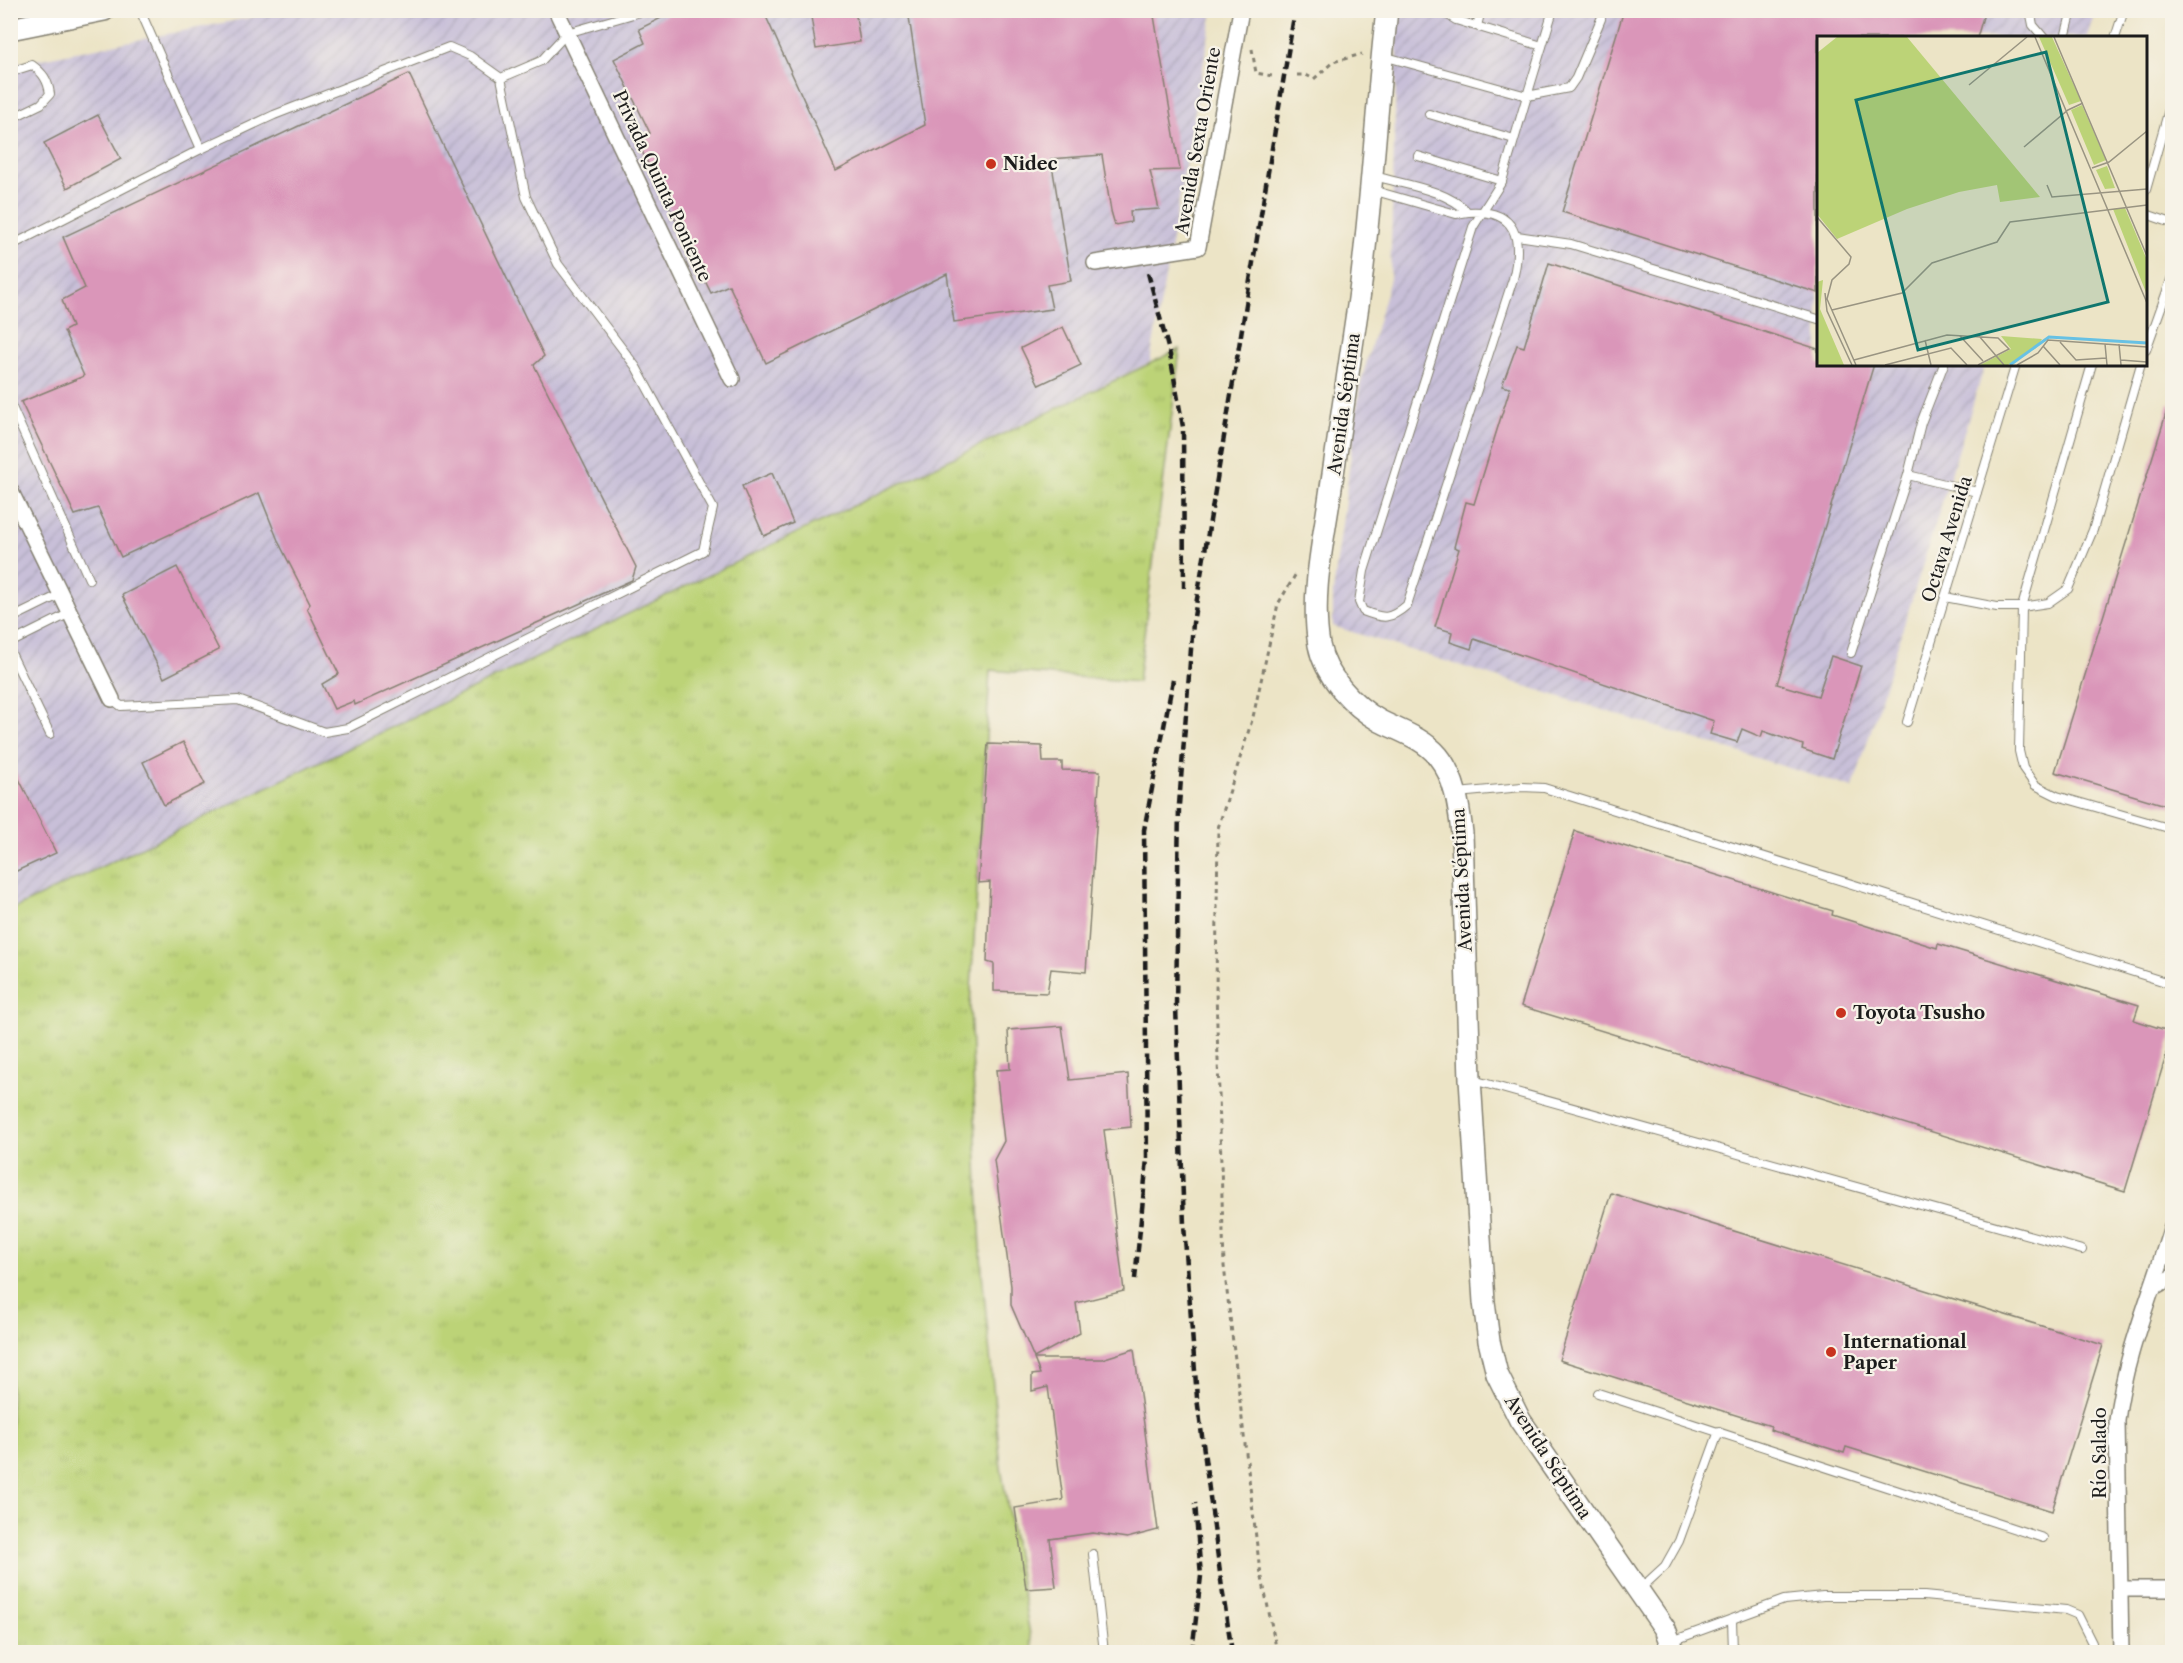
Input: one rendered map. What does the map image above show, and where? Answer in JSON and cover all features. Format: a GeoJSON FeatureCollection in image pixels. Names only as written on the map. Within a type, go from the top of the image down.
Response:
{"type":"FeatureCollection","features":[{"type":"Feature","properties":{"kind":"street"},"geometry":{"type":"LineString","coordinates":[[10,29],[104,10]]}},
{"type":"Feature","properties":{"kind":"street","name":"Privada Quinta Poniente"},"geometry":{"type":"LineString","coordinates":[[556,10],[732,379]]}},
{"type":"Feature","properties":{"kind":"street","name":"Avenida Séptima"},"geometry":{"type":"LineString","coordinates":[[1387,10],[1372,182],[1359,296],[1316,593],[1320,646],[1333,679],[1355,703],[1377,719],[1421,741],[1437,755],[1449,773],[1456,793],[1462,832],[1470,1079],[1484,1302],[1489,1341],[1497,1374],[1520,1420],[1665,1629],[1672,1647]]}},
{"type":"Feature","properties":{"kind":"street","name":"Avenida Sexta Oriente"},"geometry":{"type":"LineString","coordinates":[[1095,263],[1198,247],[1240,15]]}},
{"type":"Feature","properties":{"kind":"street"},"geometry":{"type":"LineString","coordinates":[[10,490],[112,699]]}},
{"type":"Feature","properties":{"kind":"street","name":"Río Salado"},"geometry":{"type":"LineString","coordinates":[[2121,1653],[2117,1421],[2120,1395],[2172,1226]]}},
{"type":"Feature","properties":{"kind":"street"},"geometry":{"type":"LineString","coordinates":[[2154,1287],[2172,1277]]}},
{"type":"Feature","properties":{"kind":"street"},"geometry":{"type":"LineString","coordinates":[[2120,1589],[2172,1589]]}},
{"type":"Feature","properties":{"kind":"lane"},"geometry":{"type":"LineString","coordinates":[[140,10],[201,149]]}},
{"type":"Feature","properties":{"kind":"lane"},"geometry":{"type":"LineString","coordinates":[[501,78],[541,61],[567,33],[647,10]]}},
{"type":"Feature","properties":{"kind":"lane"},"geometry":{"type":"LineString","coordinates":[[1444,10],[1456,20],[1542,46]]}},
{"type":"Feature","properties":{"kind":"lane"},"geometry":{"type":"LineString","coordinates":[[1477,26],[1482,10]]}},
{"type":"Feature","properties":{"kind":"lane"},"geometry":{"type":"LineString","coordinates":[[1372,182],[1456,214],[1482,211],[1500,215],[1517,236],[1518,258],[1407,605],[1396,615],[1388,618],[1363,611],[1359,602],[1364,571],[1473,226],[1482,211],[1502,181],[1553,10]]}},
{"type":"Feature","properties":{"kind":"lane"},"geometry":{"type":"LineString","coordinates":[[2030,10],[2034,25],[2042,36]]}},
{"type":"Feature","properties":{"kind":"lane"},"geometry":{"type":"LineString","coordinates":[[2066,36],[2072,10]]}},
{"type":"Feature","properties":{"kind":"lane"},"geometry":{"type":"LineString","coordinates":[[2116,36],[2124,10]]}},
{"type":"Feature","properties":{"kind":"lane"},"geometry":{"type":"LineString","coordinates":[[1382,55],[1527,96],[1569,88],[1576,78],[1601,19]]}},
{"type":"Feature","properties":{"kind":"lane"},"geometry":{"type":"LineString","coordinates":[[10,246],[201,149],[274,115],[449,47],[470,56],[501,78],[526,197],[558,264],[636,367],[712,508],[703,551],[348,728],[324,732],[238,700],[121,706],[112,699]]}},
{"type":"Feature","properties":{"kind":"lane"},"geometry":{"type":"LineString","coordinates":[[10,72],[32,65],[41,71],[49,84],[50,94],[41,104],[10,119]]}},
{"type":"Feature","properties":{"kind":"lane"},"geometry":{"type":"LineString","coordinates":[[2147,183],[2172,99]]}},
{"type":"Feature","properties":{"kind":"lane"},"geometry":{"type":"LineString","coordinates":[[1429,114],[1514,139]]}},
{"type":"Feature","properties":{"kind":"lane"},"geometry":{"type":"LineString","coordinates":[[1418,156],[1502,181]]}},
{"type":"Feature","properties":{"kind":"lane"},"geometry":{"type":"LineString","coordinates":[[2147,157],[2154,159]]}},
{"type":"Feature","properties":{"kind":"lane"},"geometry":{"type":"LineString","coordinates":[[1372,182],[1444,196],[1459,203],[1468,212]]}},
{"type":"Feature","properties":{"kind":"lane"},"geometry":{"type":"LineString","coordinates":[[2147,215],[2172,223]]}},
{"type":"Feature","properties":{"kind":"lane"},"geometry":{"type":"LineString","coordinates":[[1517,236],[1571,244],[1817,319]]}},
{"type":"Feature","properties":{"kind":"lane"},"geometry":{"type":"LineString","coordinates":[[2147,345],[2172,277]]}},
{"type":"Feature","properties":{"kind":"lane"},"geometry":{"type":"LineString","coordinates":[[1851,653],[1908,475],[1921,423],[1943,366]]}},
{"type":"Feature","properties":{"kind":"lane","name":"Octava Avenida"},"geometry":{"type":"LineString","coordinates":[[1906,722],[2015,366]]}},
{"type":"Feature","properties":{"kind":"lane"},"geometry":{"type":"LineString","coordinates":[[2091,366],[2022,607],[2019,742],[2023,768],[2035,785],[2057,796],[2172,829]]}},
{"type":"Feature","properties":{"kind":"lane"},"geometry":{"type":"LineString","coordinates":[[1945,597],[1997,607],[2022,607],[2048,603],[2068,589],[2093,530],[2140,366]]}},
{"type":"Feature","properties":{"kind":"lane"},"geometry":{"type":"LineString","coordinates":[[10,403],[89,579]]}},
{"type":"Feature","properties":{"kind":"lane"},"geometry":{"type":"LineString","coordinates":[[1908,475],[1977,492]]}},
{"type":"Feature","properties":{"kind":"lane"},"geometry":{"type":"LineString","coordinates":[[10,619],[61,594]]}},
{"type":"Feature","properties":{"kind":"lane"},"geometry":{"type":"LineString","coordinates":[[10,644],[70,613]]}},
{"type":"Feature","properties":{"kind":"lane"},"geometry":{"type":"LineString","coordinates":[[10,651],[50,734]]}},
{"type":"Feature","properties":{"kind":"lane"},"geometry":{"type":"LineString","coordinates":[[1456,793],[1501,788],[1544,788],[2172,984]]}},
{"type":"Feature","properties":{"kind":"lane"},"geometry":{"type":"LineString","coordinates":[[1470,1079],[2082,1250]]}},
{"type":"Feature","properties":{"kind":"lane"},"geometry":{"type":"LineString","coordinates":[[1598,1393],[2043,1538]]}},
{"type":"Feature","properties":{"kind":"lane"},"geometry":{"type":"LineString","coordinates":[[1638,1591],[1665,1566],[1679,1541],[1719,1431]]}},
{"type":"Feature","properties":{"kind":"lane"},"geometry":{"type":"LineString","coordinates":[[1093,1554],[1104,1653]]}},
{"type":"Feature","properties":{"kind":"lane"},"geometry":{"type":"LineString","coordinates":[[1672,1647],[1732,1619],[1784,1600],[1823,1596],[1936,1597],[2066,1610],[2078,1615],[2092,1643],[2092,1653]]}},
{"type":"Feature","properties":{"kind":"lane"},"geometry":{"type":"LineString","coordinates":[[1732,1619],[1732,1653]]}},
{"type":"Feature","properties":{"kind":"path"},"geometry":{"type":"LineString","coordinates":[[1240,15],[1250,34],[1256,73],[1272,76]]}},
{"type":"Feature","properties":{"kind":"path"},"geometry":{"type":"LineString","coordinates":[[1297,75],[1306,75],[1314,79],[1334,62],[1349,56],[1366,53],[1382,55]]}},
{"type":"Feature","properties":{"kind":"path"},"geometry":{"type":"LineString","coordinates":[[1277,1653],[1259,1563],[1224,1266],[1216,991],[1218,828],[1253,717],[1278,604],[1302,564]]}},
{"type":"Feature","properties":{"kind":"shaded area"},"geometry":{"type":"Polygon","coordinates":[[[288,10],[1213,11],[1150,362],[11,910],[11,65],[288,10]]]}},
{"type":"Feature","properties":{"kind":"shaded area"},"geometry":{"type":"Polygon","coordinates":[[[1398,11],[2095,11],[2087,36],[1817,36],[1817,366],[1985,366],[1853,788],[1333,626],[1333,593],[1360,385],[1390,279],[1398,11]]]}},
{"type":"Feature","properties":{"kind":"green space"},"geometry":{"type":"Polygon","coordinates":[[[1180,349],[1138,682],[990,670],[970,1006],[982,1273],[1001,1468],[1033,1652],[11,1652],[11,910],[1180,349]]]}},
{"type":"Feature","properties":{"kind":"building"},"geometry":{"type":"Polygon","coordinates":[[[677,10],[763,10],[836,171],[925,125],[908,10],[1153,10],[1180,170],[1150,171],[1159,209],[1130,211],[1131,222],[1115,225],[1102,155],[1051,159],[1071,281],[1047,285],[1052,309],[954,322],[947,274],[766,363],[729,285],[711,293],[636,139],[650,133],[614,59],[645,43],[639,29],[677,10]]]}},
{"type":"Feature","properties":{"kind":"building"},"geometry":{"type":"Polygon","coordinates":[[[810,10],[855,10],[860,42],[816,49],[810,10]]]}},
{"type":"Feature","properties":{"kind":"building"},"geometry":{"type":"Polygon","coordinates":[[[1624,10],[1985,10],[1978,36],[1817,36],[1817,293],[1562,212],[1624,10]]]}},
{"type":"Feature","properties":{"kind":"building"},"geometry":{"type":"Polygon","coordinates":[[[409,74],[544,356],[534,365],[636,567],[632,580],[355,705],[354,701],[334,709],[322,684],[339,674],[307,608],[310,604],[279,543],[259,493],[121,557],[98,508],[75,515],[21,402],[84,376],[64,331],[72,327],[62,300],[85,288],[63,237],[409,74]]]}},
{"type":"Feature","properties":{"kind":"building"},"geometry":{"type":"Polygon","coordinates":[[[98,115],[121,159],[67,188],[44,143],[98,115]]]}},
{"type":"Feature","properties":{"kind":"building"},"geometry":{"type":"Polygon","coordinates":[[[1549,263],[1817,349],[1817,366],[1873,366],[1777,684],[1818,696],[1831,656],[1861,666],[1832,759],[1802,749],[1803,745],[1763,731],[1761,737],[1742,729],[1737,742],[1710,734],[1714,721],[1474,639],[1471,649],[1450,642],[1452,632],[1435,627],[1459,549],[1454,547],[1466,502],[1474,504],[1510,388],[1502,386],[1517,345],[1524,347],[1549,263]]]}},
{"type":"Feature","properties":{"kind":"building"},"geometry":{"type":"Polygon","coordinates":[[[1063,327],[1081,365],[1039,385],[1021,348],[1063,327]]]}},
{"type":"Feature","properties":{"kind":"building"},"geometry":{"type":"Polygon","coordinates":[[[2169,404],[2172,405],[2172,807],[2055,772],[2169,404]]]}},
{"type":"Feature","properties":{"kind":"building"},"geometry":{"type":"Polygon","coordinates":[[[772,473],[793,523],[764,536],[742,486],[772,473]]]}},
{"type":"Feature","properties":{"kind":"building"},"geometry":{"type":"Polygon","coordinates":[[[177,567],[219,650],[164,678],[122,595],[177,567]]]}},
{"type":"Feature","properties":{"kind":"building"},"geometry":{"type":"Polygon","coordinates":[[[183,742],[205,784],[164,805],[143,762],[183,742]]]}},
{"type":"Feature","properties":{"kind":"building"},"geometry":{"type":"Polygon","coordinates":[[[988,744],[1042,746],[1043,762],[1062,762],[1062,770],[1100,771],[1086,972],[1051,969],[1047,993],[994,991],[994,964],[987,962],[990,882],[978,883],[988,744]]]}},
{"type":"Feature","properties":{"kind":"building"},"geometry":{"type":"Polygon","coordinates":[[[10,761],[56,853],[10,874],[10,761]]]}},
{"type":"Feature","properties":{"kind":"building","name":"Toyota Tsusho"},"geometry":{"type":"Polygon","coordinates":[[[1575,831],[1833,911],[1832,915],[1937,948],[1938,944],[2139,1005],[2134,1020],[2172,1032],[2172,1036],[2125,1191],[1521,1006],[1575,831]]]}},
{"type":"Feature","properties":{"kind":"building"},"geometry":{"type":"Polygon","coordinates":[[[1062,1026],[1070,1080],[1128,1074],[1131,1127],[1104,1130],[1124,1291],[1076,1303],[1080,1333],[1034,1358],[1011,1305],[1011,1286],[994,1160],[1004,1141],[996,1070],[1010,1069],[1008,1030],[1062,1026]]]}},
{"type":"Feature","properties":{"kind":"building","name":"International Paper"},"geometry":{"type":"Polygon","coordinates":[[[1611,1193],[2103,1345],[2052,1511],[1846,1447],[1844,1453],[1770,1430],[1771,1426],[1559,1360],[1611,1193]]]}},
{"type":"Feature","properties":{"kind":"building"},"geometry":{"type":"Polygon","coordinates":[[[1134,1349],[1158,1530],[1127,1538],[1093,1533],[1050,1539],[1056,1587],[1026,1589],[1015,1508],[1063,1500],[1048,1387],[1032,1391],[1032,1375],[1040,1374],[1034,1359],[1102,1359],[1134,1349]]]}},
{"type":"Feature","properties":{"kind":"railway"},"geometry":{"type":"LineString","coordinates":[[1232,1652],[1197,1398],[1184,1225],[1176,1007],[1179,805],[1193,623],[1295,10]]}},
{"type":"Feature","properties":{"kind":"railway"},"geometry":{"type":"LineString","coordinates":[[1148,273],[1170,355],[1183,427],[1184,588]]}},
{"type":"Feature","properties":{"kind":"railway"},"geometry":{"type":"LineString","coordinates":[[1135,1279],[1147,1159],[1144,830],[1173,680]]}},
{"type":"Feature","properties":{"kind":"railway"},"geometry":{"type":"LineString","coordinates":[[1192,1652],[1201,1576],[1195,1503]]}},
{"type":"Feature","properties":{"kind":"place","name":"Nidec"},"geometry":{"type":"Point","coordinates":[991,164]}},
{"type":"Feature","properties":{"kind":"place","name":"Toyota Tsusho"},"geometry":{"type":"Point","coordinates":[1841,1013]}},
{"type":"Feature","properties":{"kind":"place","name":"International Paper"},"geometry":{"type":"Point","coordinates":[1831,1352]}}]}
